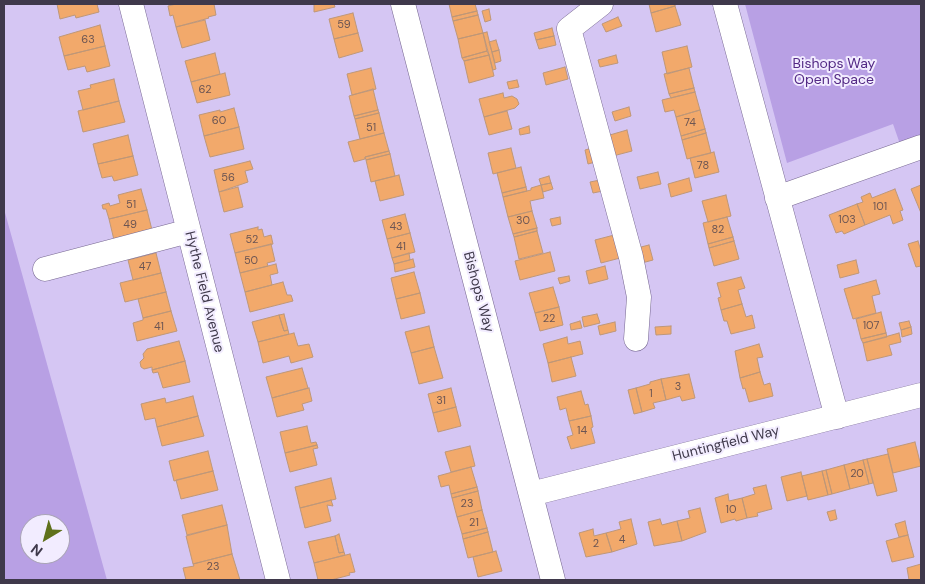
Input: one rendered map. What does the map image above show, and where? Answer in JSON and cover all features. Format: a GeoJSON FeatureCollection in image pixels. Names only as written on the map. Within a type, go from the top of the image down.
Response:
{"type":"FeatureCollection","features":[{"type":"Feature","properties":{"kind":"street","name":"Hythe Field Avenue"},"geometry":{"type":"LineString","coordinates":[[131,4],[278,580]]}},
{"type":"Feature","properties":{"kind":"street","name":"Bishops Way"},"geometry":{"type":"LineString","coordinates":[[403,4],[553,580]]}},
{"type":"Feature","properties":{"kind":"street"},"geometry":{"type":"LineString","coordinates":[[601,4],[569,29],[631,257],[639,297],[636,339]]}},
{"type":"Feature","properties":{"kind":"street"},"geometry":{"type":"LineString","coordinates":[[725,4],[836,416]]}},
{"type":"Feature","properties":{"kind":"street"},"geometry":{"type":"LineString","coordinates":[[778,198],[921,147]]}},
{"type":"Feature","properties":{"kind":"street"},"geometry":{"type":"LineString","coordinates":[[45,269],[189,231]]}},
{"type":"Feature","properties":{"kind":"street","name":"Huntingfield Way"},"geometry":{"type":"LineString","coordinates":[[531,494],[921,394]]}},
{"type":"Feature","properties":{"kind":"green space","name":"Bishops Way Open Space"},"geometry":{"type":"Polygon","coordinates":[[[745,4],[921,4],[921,137],[900,144],[893,124],[787,163],[745,4]]]}},
{"type":"Feature","properties":{"kind":"green space"},"geometry":{"type":"Polygon","coordinates":[[[4,209],[107,580],[4,580],[4,209]]]}},
{"type":"Feature","properties":{"kind":"building"},"geometry":{"type":"Polygon","coordinates":[[[57,4],[97,4],[99,12],[76,18],[75,15],[60,19],[57,4]]]}},
{"type":"Feature","properties":{"kind":"building"},"geometry":{"type":"Polygon","coordinates":[[[176,4],[214,4],[216,15],[176,27],[173,15],[170,16],[168,6],[176,4]]]}},
{"type":"Feature","properties":{"kind":"building"},"geometry":{"type":"Polygon","coordinates":[[[314,4],[334,4],[335,7],[314,12],[314,4]]]}},
{"type":"Feature","properties":{"kind":"building"},"geometry":{"type":"Polygon","coordinates":[[[449,4],[475,4],[477,11],[452,17],[449,4]]]}},
{"type":"Feature","properties":{"kind":"building"},"geometry":{"type":"Polygon","coordinates":[[[649,4],[675,4],[675,6],[651,13],[649,4]]]}},
{"type":"Feature","properties":{"kind":"building"},"geometry":{"type":"Polygon","coordinates":[[[675,6],[681,25],[656,32],[651,13],[675,6]]]}},
{"type":"Feature","properties":{"kind":"building"},"geometry":{"type":"Polygon","coordinates":[[[489,9],[491,20],[485,22],[482,11],[489,9]]]}},
{"type":"Feature","properties":{"kind":"building"},"geometry":{"type":"Polygon","coordinates":[[[477,11],[478,15],[453,21],[452,17],[477,11]]]}},
{"type":"Feature","properties":{"kind":"building"},"geometry":{"type":"Polygon","coordinates":[[[353,13],[358,33],[334,39],[329,19],[353,13]]]}},
{"type":"Feature","properties":{"kind":"building"},"geometry":{"type":"Polygon","coordinates":[[[478,15],[483,33],[458,39],[453,21],[478,15]]]}},
{"type":"Feature","properties":{"kind":"building"},"geometry":{"type":"Polygon","coordinates":[[[618,17],[622,26],[606,32],[602,24],[618,17]]]}},
{"type":"Feature","properties":{"kind":"building"},"geometry":{"type":"Polygon","coordinates":[[[205,20],[210,40],[182,48],[176,27],[205,20]]]}},
{"type":"Feature","properties":{"kind":"building"},"geometry":{"type":"Polygon","coordinates":[[[100,25],[105,46],[64,56],[59,37],[100,25]]]}},
{"type":"Feature","properties":{"kind":"building"},"geometry":{"type":"Polygon","coordinates":[[[552,28],[554,36],[536,40],[534,33],[552,28]]]}},
{"type":"Feature","properties":{"kind":"building"},"geometry":{"type":"Polygon","coordinates":[[[487,32],[496,69],[493,70],[483,33],[487,32]]]}},
{"type":"Feature","properties":{"kind":"building"},"geometry":{"type":"Polygon","coordinates":[[[358,33],[363,51],[339,58],[334,39],[358,33]]]}},
{"type":"Feature","properties":{"kind":"building"},"geometry":{"type":"Polygon","coordinates":[[[483,33],[487,51],[462,58],[458,39],[483,33]]]}},
{"type":"Feature","properties":{"kind":"building"},"geometry":{"type":"Polygon","coordinates":[[[554,36],[556,45],[539,49],[536,40],[554,36]]]}},
{"type":"Feature","properties":{"kind":"building"},"geometry":{"type":"Polygon","coordinates":[[[496,40],[499,50],[492,52],[489,42],[496,40]]]}},
{"type":"Feature","properties":{"kind":"building"},"geometry":{"type":"Polygon","coordinates":[[[105,46],[110,66],[87,72],[85,66],[68,70],[64,56],[105,46]]]}},
{"type":"Feature","properties":{"kind":"building"},"geometry":{"type":"Polygon","coordinates":[[[687,46],[692,67],[667,74],[662,52],[687,46]]]}},
{"type":"Feature","properties":{"kind":"building"},"geometry":{"type":"Polygon","coordinates":[[[499,50],[501,61],[495,63],[492,52],[499,50]]]}},
{"type":"Feature","properties":{"kind":"building"},"geometry":{"type":"Polygon","coordinates":[[[487,51],[489,55],[464,61],[462,58],[487,51]]]}},
{"type":"Feature","properties":{"kind":"building"},"geometry":{"type":"Polygon","coordinates":[[[215,53],[220,74],[191,82],[185,61],[215,53]]]}},
{"type":"Feature","properties":{"kind":"building"},"geometry":{"type":"Polygon","coordinates":[[[489,55],[494,76],[469,83],[464,61],[489,55]]]}},
{"type":"Feature","properties":{"kind":"building"},"geometry":{"type":"Polygon","coordinates":[[[616,55],[618,63],[600,67],[598,60],[616,55]]]}},
{"type":"Feature","properties":{"kind":"building"},"geometry":{"type":"Polygon","coordinates":[[[565,67],[568,79],[546,85],[543,73],[565,67]]]}},
{"type":"Feature","properties":{"kind":"building"},"geometry":{"type":"Polygon","coordinates":[[[371,68],[376,89],[352,95],[347,74],[371,68]]]}},
{"type":"Feature","properties":{"kind":"building"},"geometry":{"type":"Polygon","coordinates":[[[689,68],[694,88],[669,94],[664,74],[689,68]]]}},
{"type":"Feature","properties":{"kind":"building"},"geometry":{"type":"Polygon","coordinates":[[[225,73],[230,95],[197,103],[191,82],[225,73]]]}},
{"type":"Feature","properties":{"kind":"building"},"geometry":{"type":"Polygon","coordinates":[[[114,79],[119,101],[83,110],[78,91],[91,88],[90,85],[114,79]]]}},
{"type":"Feature","properties":{"kind":"building"},"geometry":{"type":"Polygon","coordinates":[[[517,80],[519,87],[509,89],[507,82],[517,80]]]}},
{"type":"Feature","properties":{"kind":"building"},"geometry":{"type":"Polygon","coordinates":[[[694,88],[695,92],[671,98],[669,94],[694,88]]]}},
{"type":"Feature","properties":{"kind":"building"},"geometry":{"type":"Polygon","coordinates":[[[373,89],[378,110],[354,116],[349,96],[373,89]]]}},
{"type":"Feature","properties":{"kind":"building"},"geometry":{"type":"Polygon","coordinates":[[[695,92],[700,110],[676,117],[674,110],[665,112],[662,100],[695,92]]]}},
{"type":"Feature","properties":{"kind":"building"},"geometry":{"type":"Polygon","coordinates":[[[503,93],[504,98],[512,96],[517,99],[519,104],[515,108],[484,117],[479,99],[503,93]]]}},
{"type":"Feature","properties":{"kind":"building"},"geometry":{"type":"Polygon","coordinates":[[[119,101],[125,122],[83,132],[78,111],[119,101]]]}},
{"type":"Feature","properties":{"kind":"building"},"geometry":{"type":"Polygon","coordinates":[[[629,107],[631,116],[615,121],[612,112],[629,107]]]}},
{"type":"Feature","properties":{"kind":"building"},"geometry":{"type":"Polygon","coordinates":[[[234,108],[239,127],[204,136],[199,115],[234,108]]]}},
{"type":"Feature","properties":{"kind":"building"},"geometry":{"type":"Polygon","coordinates":[[[378,110],[379,113],[355,119],[354,116],[378,110]]]}},
{"type":"Feature","properties":{"kind":"building"},"geometry":{"type":"Polygon","coordinates":[[[700,110],[705,129],[681,136],[676,117],[700,110]]]}},
{"type":"Feature","properties":{"kind":"building"},"geometry":{"type":"Polygon","coordinates":[[[507,111],[512,129],[489,135],[484,117],[507,111]]]}},
{"type":"Feature","properties":{"kind":"building"},"geometry":{"type":"Polygon","coordinates":[[[379,113],[384,133],[360,139],[355,119],[379,113]]]}},
{"type":"Feature","properties":{"kind":"building"},"geometry":{"type":"Polygon","coordinates":[[[529,126],[530,133],[520,135],[519,129],[529,126]]]}},
{"type":"Feature","properties":{"kind":"building"},"geometry":{"type":"Polygon","coordinates":[[[239,127],[244,149],[210,157],[204,136],[239,127]]]}},
{"type":"Feature","properties":{"kind":"building"},"geometry":{"type":"Polygon","coordinates":[[[705,129],[706,133],[682,140],[681,136],[705,129]]]}},
{"type":"Feature","properties":{"kind":"building"},"geometry":{"type":"Polygon","coordinates":[[[627,130],[632,151],[609,157],[603,137],[627,130]]]}},
{"type":"Feature","properties":{"kind":"building"},"geometry":{"type":"Polygon","coordinates":[[[384,133],[389,151],[354,162],[348,142],[384,133]]]}},
{"type":"Feature","properties":{"kind":"building"},"geometry":{"type":"Polygon","coordinates":[[[706,133],[711,153],[687,159],[682,140],[706,133]]]}},
{"type":"Feature","properties":{"kind":"building"},"geometry":{"type":"Polygon","coordinates":[[[128,135],[133,156],[98,164],[93,144],[128,135]]]}},
{"type":"Feature","properties":{"kind":"building"},"geometry":{"type":"Polygon","coordinates":[[[596,147],[599,161],[588,164],[585,150],[596,147]]]}},
{"type":"Feature","properties":{"kind":"building"},"geometry":{"type":"Polygon","coordinates":[[[511,148],[516,168],[493,174],[488,153],[511,148]]]}},
{"type":"Feature","properties":{"kind":"building"},"geometry":{"type":"Polygon","coordinates":[[[389,151],[390,154],[366,160],[365,157],[389,151]]]}},
{"type":"Feature","properties":{"kind":"building"},"geometry":{"type":"Polygon","coordinates":[[[714,152],[719,172],[695,178],[690,158],[714,152]]]}},
{"type":"Feature","properties":{"kind":"building"},"geometry":{"type":"Polygon","coordinates":[[[390,154],[395,176],[371,182],[366,160],[390,154]]]}},
{"type":"Feature","properties":{"kind":"building"},"geometry":{"type":"Polygon","coordinates":[[[133,156],[138,175],[114,181],[112,176],[102,178],[98,164],[133,156]]]}},
{"type":"Feature","properties":{"kind":"building"},"geometry":{"type":"Polygon","coordinates":[[[250,161],[253,169],[245,171],[248,182],[219,192],[214,170],[250,161]]]}},
{"type":"Feature","properties":{"kind":"building"},"geometry":{"type":"Polygon","coordinates":[[[521,167],[526,187],[502,193],[497,173],[521,167]]]}},
{"type":"Feature","properties":{"kind":"building"},"geometry":{"type":"Polygon","coordinates":[[[658,172],[661,184],[640,189],[637,177],[658,172]]]}},
{"type":"Feature","properties":{"kind":"building"},"geometry":{"type":"Polygon","coordinates":[[[399,175],[404,195],[380,201],[375,181],[399,175]]]}},
{"type":"Feature","properties":{"kind":"building"},"geometry":{"type":"Polygon","coordinates":[[[549,176],[551,183],[541,185],[539,179],[549,176]]]}},
{"type":"Feature","properties":{"kind":"building"},"geometry":{"type":"Polygon","coordinates":[[[689,178],[692,191],[671,197],[668,184],[689,178]]]}},
{"type":"Feature","properties":{"kind":"building"},"geometry":{"type":"Polygon","coordinates":[[[600,180],[603,191],[593,193],[590,182],[600,180]]]}},
{"type":"Feature","properties":{"kind":"building"},"geometry":{"type":"Polygon","coordinates":[[[551,183],[553,189],[543,192],[541,185],[551,183]]]}},
{"type":"Feature","properties":{"kind":"building"},"geometry":{"type":"Polygon","coordinates":[[[541,185],[544,198],[530,201],[532,211],[508,217],[503,197],[531,190],[531,188],[541,185]]]}},
{"type":"Feature","properties":{"kind":"building"},"geometry":{"type":"Polygon","coordinates":[[[921,185],[921,213],[911,189],[921,185]]]}},
{"type":"Feature","properties":{"kind":"building"},"geometry":{"type":"Polygon","coordinates":[[[238,187],[243,207],[224,212],[219,192],[238,187]]]}},
{"type":"Feature","properties":{"kind":"building"},"geometry":{"type":"Polygon","coordinates":[[[526,187],[527,191],[503,197],[502,193],[526,187]]]}},
{"type":"Feature","properties":{"kind":"building"},"geometry":{"type":"Polygon","coordinates":[[[141,189],[147,210],[109,219],[106,209],[103,209],[102,205],[109,203],[110,206],[120,203],[118,195],[141,189]]]}},
{"type":"Feature","properties":{"kind":"building"},"geometry":{"type":"Polygon","coordinates":[[[895,189],[903,210],[900,211],[903,220],[893,224],[890,215],[865,225],[857,204],[863,202],[861,197],[870,193],[872,198],[895,189]]]}},
{"type":"Feature","properties":{"kind":"building"},"geometry":{"type":"Polygon","coordinates":[[[726,195],[731,216],[708,222],[702,201],[726,195]]]}},
{"type":"Feature","properties":{"kind":"building"},"geometry":{"type":"Polygon","coordinates":[[[857,204],[865,225],[844,234],[842,231],[836,233],[829,215],[857,204]]]}},
{"type":"Feature","properties":{"kind":"building"},"geometry":{"type":"Polygon","coordinates":[[[147,210],[152,230],[114,240],[109,219],[147,210]]]}},
{"type":"Feature","properties":{"kind":"building"},"geometry":{"type":"Polygon","coordinates":[[[532,211],[537,228],[513,234],[508,217],[532,211]]]}},
{"type":"Feature","properties":{"kind":"building"},"geometry":{"type":"Polygon","coordinates":[[[405,214],[410,233],[387,239],[382,220],[405,214]]]}},
{"type":"Feature","properties":{"kind":"building"},"geometry":{"type":"Polygon","coordinates":[[[560,217],[561,224],[552,226],[550,219],[560,217]]]}},
{"type":"Feature","properties":{"kind":"building"},"geometry":{"type":"Polygon","coordinates":[[[727,217],[733,237],[708,244],[703,223],[727,217]]]}},
{"type":"Feature","properties":{"kind":"building"},"geometry":{"type":"Polygon","coordinates":[[[258,227],[258,230],[262,229],[264,237],[271,235],[273,244],[235,253],[230,234],[258,227]]]}},
{"type":"Feature","properties":{"kind":"building"},"geometry":{"type":"Polygon","coordinates":[[[537,228],[537,231],[514,237],[513,234],[537,228]]]}},
{"type":"Feature","properties":{"kind":"building"},"geometry":{"type":"Polygon","coordinates":[[[537,231],[543,253],[519,259],[514,237],[537,231]]]}},
{"type":"Feature","properties":{"kind":"building"},"geometry":{"type":"Polygon","coordinates":[[[410,233],[415,252],[392,258],[387,239],[410,233]]]}},
{"type":"Feature","properties":{"kind":"building"},"geometry":{"type":"Polygon","coordinates":[[[618,234],[624,257],[601,263],[595,240],[618,234]]]}},
{"type":"Feature","properties":{"kind":"building"},"geometry":{"type":"Polygon","coordinates":[[[733,237],[734,241],[709,248],[708,244],[733,237]]]}},
{"type":"Feature","properties":{"kind":"building"},"geometry":{"type":"Polygon","coordinates":[[[734,241],[739,259],[714,266],[709,248],[734,241]]]}},
{"type":"Feature","properties":{"kind":"building"},"geometry":{"type":"Polygon","coordinates":[[[918,241],[921,251],[921,266],[916,267],[908,244],[918,241]]]}},
{"type":"Feature","properties":{"kind":"building"},"geometry":{"type":"Polygon","coordinates":[[[271,244],[275,261],[267,263],[268,266],[240,273],[235,253],[271,244]]]}},
{"type":"Feature","properties":{"kind":"building"},"geometry":{"type":"Polygon","coordinates":[[[649,245],[653,260],[638,264],[633,249],[649,245]]]}},
{"type":"Feature","properties":{"kind":"building"},"geometry":{"type":"Polygon","coordinates":[[[550,252],[555,271],[520,280],[515,261],[550,252]]]}},
{"type":"Feature","properties":{"kind":"building"},"geometry":{"type":"Polygon","coordinates":[[[156,253],[161,273],[133,280],[128,260],[156,253]]]}},
{"type":"Feature","properties":{"kind":"building"},"geometry":{"type":"Polygon","coordinates":[[[409,253],[410,260],[394,264],[392,258],[409,253]]]}},
{"type":"Feature","properties":{"kind":"building"},"geometry":{"type":"Polygon","coordinates":[[[413,259],[415,267],[395,272],[394,264],[413,259]]]}},
{"type":"Feature","properties":{"kind":"building"},"geometry":{"type":"Polygon","coordinates":[[[856,260],[859,273],[840,278],[837,265],[856,260]]]}},
{"type":"Feature","properties":{"kind":"building"},"geometry":{"type":"Polygon","coordinates":[[[276,264],[278,273],[270,275],[272,285],[245,292],[240,273],[276,264]]]}},
{"type":"Feature","properties":{"kind":"building"},"geometry":{"type":"Polygon","coordinates":[[[605,266],[608,279],[589,284],[586,271],[605,266]]]}},
{"type":"Feature","properties":{"kind":"building"},"geometry":{"type":"Polygon","coordinates":[[[414,272],[420,293],[396,299],[391,278],[414,272]]]}},
{"type":"Feature","properties":{"kind":"building"},"geometry":{"type":"Polygon","coordinates":[[[161,273],[166,292],[125,302],[120,283],[161,273]]]}},
{"type":"Feature","properties":{"kind":"building"},"geometry":{"type":"Polygon","coordinates":[[[569,276],[570,281],[560,284],[558,278],[569,276]]]}},
{"type":"Feature","properties":{"kind":"building"},"geometry":{"type":"Polygon","coordinates":[[[741,277],[745,288],[738,290],[742,304],[721,310],[718,298],[721,297],[717,283],[741,277]]]}},
{"type":"Feature","properties":{"kind":"building"},"geometry":{"type":"Polygon","coordinates":[[[876,280],[880,294],[872,296],[876,313],[853,319],[844,289],[876,280]]]}},
{"type":"Feature","properties":{"kind":"building"},"geometry":{"type":"Polygon","coordinates":[[[283,282],[287,295],[291,295],[293,301],[250,312],[245,292],[283,282]]]}},
{"type":"Feature","properties":{"kind":"building"},"geometry":{"type":"Polygon","coordinates":[[[553,287],[559,307],[535,313],[529,293],[553,287]]]}},
{"type":"Feature","properties":{"kind":"building"},"geometry":{"type":"Polygon","coordinates":[[[166,292],[171,311],[143,318],[138,299],[166,292]]]}},
{"type":"Feature","properties":{"kind":"building"},"geometry":{"type":"Polygon","coordinates":[[[420,293],[425,313],[401,319],[396,299],[420,293]]]}},
{"type":"Feature","properties":{"kind":"building"},"geometry":{"type":"Polygon","coordinates":[[[742,304],[746,317],[752,315],[755,328],[731,334],[721,310],[742,304]]]}},
{"type":"Feature","properties":{"kind":"building"},"geometry":{"type":"Polygon","coordinates":[[[559,307],[563,325],[540,331],[535,313],[559,307]]]}},
{"type":"Feature","properties":{"kind":"building"},"geometry":{"type":"Polygon","coordinates":[[[171,311],[177,331],[137,341],[133,323],[143,320],[143,318],[171,311]]]}},
{"type":"Feature","properties":{"kind":"building"},"geometry":{"type":"Polygon","coordinates":[[[881,312],[886,333],[861,339],[856,319],[881,312]]]}},
{"type":"Feature","properties":{"kind":"building"},"geometry":{"type":"Polygon","coordinates":[[[284,314],[288,330],[284,331],[279,315],[284,314]]]}},
{"type":"Feature","properties":{"kind":"building"},"geometry":{"type":"Polygon","coordinates":[[[597,314],[600,323],[584,327],[582,317],[597,314]]]}},
{"type":"Feature","properties":{"kind":"building"},"geometry":{"type":"Polygon","coordinates":[[[279,315],[284,331],[288,330],[289,334],[258,342],[252,322],[279,315]]]}},
{"type":"Feature","properties":{"kind":"building"},"geometry":{"type":"Polygon","coordinates":[[[580,321],[582,328],[571,330],[570,324],[580,321]]]}},
{"type":"Feature","properties":{"kind":"building"},"geometry":{"type":"Polygon","coordinates":[[[909,321],[911,327],[901,330],[899,323],[909,321]]]}},
{"type":"Feature","properties":{"kind":"building"},"geometry":{"type":"Polygon","coordinates":[[[615,322],[616,331],[600,335],[598,326],[615,322]]]}},
{"type":"Feature","properties":{"kind":"building"},"geometry":{"type":"Polygon","coordinates":[[[429,326],[434,347],[411,353],[405,332],[429,326]]]}},
{"type":"Feature","properties":{"kind":"building"},"geometry":{"type":"Polygon","coordinates":[[[671,326],[671,334],[656,335],[655,327],[671,326]]]}},
{"type":"Feature","properties":{"kind":"building"},"geometry":{"type":"Polygon","coordinates":[[[911,327],[912,334],[902,337],[901,330],[911,327]]]}},
{"type":"Feature","properties":{"kind":"building"},"geometry":{"type":"Polygon","coordinates":[[[294,333],[298,346],[309,344],[313,357],[291,363],[289,356],[263,363],[258,342],[294,333]]]}},
{"type":"Feature","properties":{"kind":"building"},"geometry":{"type":"Polygon","coordinates":[[[886,333],[887,337],[863,343],[861,339],[886,333]]]}},
{"type":"Feature","properties":{"kind":"building"},"geometry":{"type":"Polygon","coordinates":[[[899,333],[901,342],[889,345],[892,355],[867,361],[863,343],[899,333]]]}},
{"type":"Feature","properties":{"kind":"building"},"geometry":{"type":"Polygon","coordinates":[[[567,337],[568,344],[580,341],[583,354],[548,363],[543,344],[567,337]]]}},
{"type":"Feature","properties":{"kind":"building"},"geometry":{"type":"Polygon","coordinates":[[[179,341],[185,361],[152,370],[152,367],[144,369],[141,367],[140,362],[144,358],[143,354],[147,349],[179,341]]]}},
{"type":"Feature","properties":{"kind":"building"},"geometry":{"type":"Polygon","coordinates":[[[759,344],[763,357],[757,358],[760,372],[740,378],[735,351],[759,344]]]}},
{"type":"Feature","properties":{"kind":"building"},"geometry":{"type":"Polygon","coordinates":[[[434,347],[443,378],[419,384],[411,353],[434,347]]]}},
{"type":"Feature","properties":{"kind":"building"},"geometry":{"type":"Polygon","coordinates":[[[571,357],[576,376],[552,382],[548,363],[571,357]]]}},
{"type":"Feature","properties":{"kind":"building"},"geometry":{"type":"Polygon","coordinates":[[[185,361],[190,382],[163,388],[158,372],[153,373],[152,370],[185,361]]]}},
{"type":"Feature","properties":{"kind":"building"},"geometry":{"type":"Polygon","coordinates":[[[302,368],[308,388],[272,398],[266,377],[302,368]]]}},
{"type":"Feature","properties":{"kind":"building"},"geometry":{"type":"Polygon","coordinates":[[[760,372],[764,385],[770,383],[773,396],[749,402],[740,378],[760,372]]]}},
{"type":"Feature","properties":{"kind":"building"},"geometry":{"type":"Polygon","coordinates":[[[689,374],[695,398],[682,401],[680,396],[666,400],[661,379],[689,374]]]}},
{"type":"Feature","properties":{"kind":"building"},"geometry":{"type":"Polygon","coordinates":[[[661,379],[666,400],[653,403],[655,408],[642,412],[636,388],[661,379]]]}},
{"type":"Feature","properties":{"kind":"building"},"geometry":{"type":"Polygon","coordinates":[[[309,388],[312,401],[302,404],[304,410],[277,417],[272,398],[309,388]]]}},
{"type":"Feature","properties":{"kind":"building"},"geometry":{"type":"Polygon","coordinates":[[[451,388],[456,407],[433,413],[428,394],[451,388]]]}},
{"type":"Feature","properties":{"kind":"building"},"geometry":{"type":"Polygon","coordinates":[[[636,388],[642,412],[634,414],[628,390],[636,388]]]}},
{"type":"Feature","properties":{"kind":"building"},"geometry":{"type":"Polygon","coordinates":[[[581,391],[585,405],[588,404],[591,416],[569,421],[566,408],[560,410],[557,397],[581,391]]]}},
{"type":"Feature","properties":{"kind":"building"},"geometry":{"type":"Polygon","coordinates":[[[193,396],[198,416],[157,427],[155,418],[145,420],[141,404],[165,398],[166,403],[193,396]]]}},
{"type":"Feature","properties":{"kind":"building"},"geometry":{"type":"Polygon","coordinates":[[[456,407],[461,426],[438,432],[433,413],[456,407]]]}},
{"type":"Feature","properties":{"kind":"building"},"geometry":{"type":"Polygon","coordinates":[[[198,416],[204,436],[162,446],[157,427],[198,416]]]}},
{"type":"Feature","properties":{"kind":"building"},"geometry":{"type":"Polygon","coordinates":[[[591,416],[593,427],[591,428],[595,443],[571,449],[567,437],[573,435],[569,421],[591,416]]]}},
{"type":"Feature","properties":{"kind":"building"},"geometry":{"type":"Polygon","coordinates":[[[307,426],[311,443],[316,442],[317,445],[285,453],[280,432],[307,426]]]}},
{"type":"Feature","properties":{"kind":"building"},"geometry":{"type":"Polygon","coordinates":[[[915,442],[921,466],[893,473],[887,449],[915,442]]]}},
{"type":"Feature","properties":{"kind":"building"},"geometry":{"type":"Polygon","coordinates":[[[317,445],[318,448],[313,449],[317,465],[290,472],[285,453],[317,445]]]}},
{"type":"Feature","properties":{"kind":"building"},"geometry":{"type":"Polygon","coordinates":[[[470,446],[475,466],[451,472],[445,452],[470,446]]]}},
{"type":"Feature","properties":{"kind":"building"},"geometry":{"type":"Polygon","coordinates":[[[208,451],[213,471],[174,481],[169,461],[208,451]]]}},
{"type":"Feature","properties":{"kind":"building"},"geometry":{"type":"Polygon","coordinates":[[[888,454],[897,491],[877,496],[867,459],[888,454]]]}},
{"type":"Feature","properties":{"kind":"building"},"geometry":{"type":"Polygon","coordinates":[[[867,459],[873,483],[869,484],[863,460],[867,459]]]}},
{"type":"Feature","properties":{"kind":"building"},"geometry":{"type":"Polygon","coordinates":[[[863,460],[869,484],[850,489],[844,465],[863,460]]]}},
{"type":"Feature","properties":{"kind":"building"},"geometry":{"type":"Polygon","coordinates":[[[844,465],[850,489],[832,494],[826,470],[844,465]]]}},
{"type":"Feature","properties":{"kind":"building"},"geometry":{"type":"Polygon","coordinates":[[[471,467],[477,487],[451,494],[449,485],[441,487],[438,476],[471,467]]]}},
{"type":"Feature","properties":{"kind":"building"},"geometry":{"type":"Polygon","coordinates":[[[826,470],[832,494],[828,495],[822,471],[826,470]]]}},
{"type":"Feature","properties":{"kind":"building"},"geometry":{"type":"Polygon","coordinates":[[[213,471],[218,490],[181,499],[176,480],[213,471]]]}},
{"type":"Feature","properties":{"kind":"building"},"geometry":{"type":"Polygon","coordinates":[[[822,471],[828,495],[808,500],[802,476],[822,471]]]}},
{"type":"Feature","properties":{"kind":"building"},"geometry":{"type":"Polygon","coordinates":[[[801,472],[807,496],[787,501],[781,477],[801,472]]]}},
{"type":"Feature","properties":{"kind":"building"},"geometry":{"type":"Polygon","coordinates":[[[331,478],[336,499],[300,508],[295,487],[331,478]]]}},
{"type":"Feature","properties":{"kind":"building"},"geometry":{"type":"Polygon","coordinates":[[[766,485],[772,509],[757,513],[758,516],[747,518],[742,498],[755,494],[753,488],[766,485]]]}},
{"type":"Feature","properties":{"kind":"building"},"geometry":{"type":"Polygon","coordinates":[[[477,487],[478,491],[452,498],[451,494],[477,487]]]}},
{"type":"Feature","properties":{"kind":"building"},"geometry":{"type":"Polygon","coordinates":[[[478,491],[482,510],[457,517],[452,498],[478,491]]]}},
{"type":"Feature","properties":{"kind":"building"},"geometry":{"type":"Polygon","coordinates":[[[728,494],[729,501],[742,498],[747,518],[721,523],[715,498],[728,494]]]}},
{"type":"Feature","properties":{"kind":"building"},"geometry":{"type":"Polygon","coordinates":[[[331,500],[333,506],[327,505],[331,521],[305,528],[300,508],[331,500]]]}},
{"type":"Feature","properties":{"kind":"building"},"geometry":{"type":"Polygon","coordinates":[[[222,505],[227,525],[187,535],[182,515],[222,505]]]}},
{"type":"Feature","properties":{"kind":"building"},"geometry":{"type":"Polygon","coordinates":[[[700,508],[706,532],[682,541],[677,521],[690,518],[688,511],[700,508]]]}},
{"type":"Feature","properties":{"kind":"building"},"geometry":{"type":"Polygon","coordinates":[[[482,510],[487,528],[462,534],[457,517],[482,510]]]}},
{"type":"Feature","properties":{"kind":"building"},"geometry":{"type":"Polygon","coordinates":[[[835,510],[837,519],[830,521],[827,512],[835,510]]]}},
{"type":"Feature","properties":{"kind":"building"},"geometry":{"type":"Polygon","coordinates":[[[631,519],[637,544],[612,552],[606,533],[621,529],[619,522],[631,519]]]}},
{"type":"Feature","properties":{"kind":"building"},"geometry":{"type":"Polygon","coordinates":[[[660,519],[662,525],[677,521],[682,541],[654,546],[648,522],[660,519]]]}},
{"type":"Feature","properties":{"kind":"building"},"geometry":{"type":"Polygon","coordinates":[[[905,521],[908,535],[899,537],[895,524],[905,521]]]}},
{"type":"Feature","properties":{"kind":"building"},"geometry":{"type":"Polygon","coordinates":[[[227,525],[232,554],[193,564],[186,536],[227,525]]]}},
{"type":"Feature","properties":{"kind":"building"},"geometry":{"type":"Polygon","coordinates":[[[487,528],[488,532],[463,539],[462,534],[487,528]]]}},
{"type":"Feature","properties":{"kind":"building"},"geometry":{"type":"Polygon","coordinates":[[[593,529],[594,536],[606,533],[612,552],[586,557],[579,533],[593,529]]]}},
{"type":"Feature","properties":{"kind":"building"},"geometry":{"type":"Polygon","coordinates":[[[488,532],[493,552],[468,558],[463,539],[488,532]]]}},
{"type":"Feature","properties":{"kind":"building"},"geometry":{"type":"Polygon","coordinates":[[[339,534],[344,552],[339,553],[335,536],[339,534]]]}},
{"type":"Feature","properties":{"kind":"building"},"geometry":{"type":"Polygon","coordinates":[[[908,535],[914,557],[892,562],[886,541],[908,535]]]}},
{"type":"Feature","properties":{"kind":"building"},"geometry":{"type":"Polygon","coordinates":[[[335,536],[339,553],[344,552],[345,555],[314,563],[308,542],[335,536]]]}},
{"type":"Feature","properties":{"kind":"building"},"geometry":{"type":"Polygon","coordinates":[[[496,551],[502,571],[478,577],[473,557],[496,551]]]}},
{"type":"Feature","properties":{"kind":"building"},"geometry":{"type":"Polygon","coordinates":[[[232,554],[240,580],[186,580],[183,568],[232,554]]]}},
{"type":"Feature","properties":{"kind":"building"},"geometry":{"type":"Polygon","coordinates":[[[350,554],[355,572],[331,580],[318,580],[314,563],[350,554]]]}},
{"type":"Feature","properties":{"kind":"building"},"geometry":{"type":"Polygon","coordinates":[[[921,564],[921,580],[909,580],[907,568],[921,564]]]}}]}
